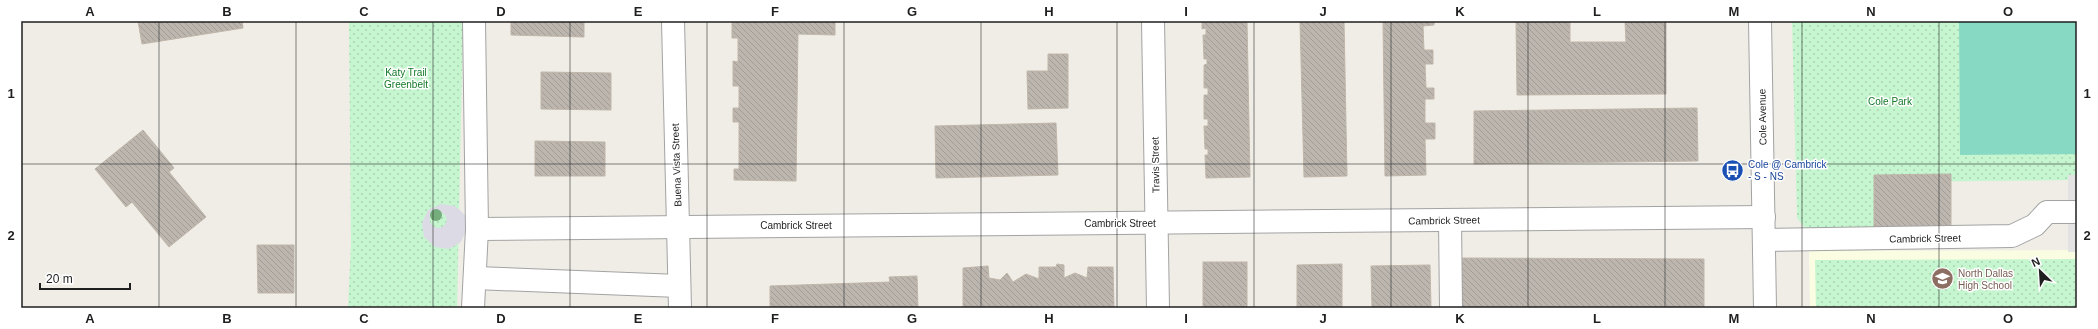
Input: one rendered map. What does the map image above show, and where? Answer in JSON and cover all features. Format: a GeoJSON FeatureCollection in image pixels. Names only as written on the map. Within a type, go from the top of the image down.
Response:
{"type":"FeatureCollection","features":[{"type":"Feature","properties":{"kind":"street"},"geometry":{"type":"LineString","coordinates":[[473,308],[477,229],[474,21]]}},
{"type":"Feature","properties":{"kind":"street","name":"Buena Vista Street"},"geometry":{"type":"LineString","coordinates":[[673,21],[680,308]]}},
{"type":"Feature","properties":{"kind":"street","name":"Travis Street"},"geometry":{"type":"LineString","coordinates":[[1153,21],[1158,308]]}},
{"type":"Feature","properties":{"kind":"street","name":"Cole Avenue"},"geometry":{"type":"LineString","coordinates":[[1760,21],[1765,308]]}},
{"type":"Feature","properties":{"kind":"street","name":"Cambrick Street"},"geometry":{"type":"LineString","coordinates":[[1764,240],[2012,236],[2035,225],[2047,212],[2077,212]]}},
{"type":"Feature","properties":{"kind":"street","name":"Cambrick Street"},"geometry":{"type":"LineString","coordinates":[[477,229],[1764,217]]}},
{"type":"Feature","properties":{"kind":"street"},"geometry":{"type":"LineString","coordinates":[[1450,220],[1452,308]]}},
{"type":"Feature","properties":{"kind":"street"},"geometry":{"type":"LineString","coordinates":[[475,278],[680,286]]}},
{"type":"Feature","properties":{"kind":"shaded area"},"geometry":{"type":"Polygon","coordinates":[[[2068,175],[2077,175],[2077,252],[2068,252],[2068,175]]]}},
{"type":"Feature","properties":{"kind":"shaded area"},"geometry":{"type":"Polygon","coordinates":[[[441,204],[455,206],[465,215],[467,228],[461,242],[449,249],[435,247],[424,237],[422,223],[428,210],[441,204]],[[439,211],[434,212],[430,217],[430,223],[434,227],[440,228],[445,225],[447,220],[445,215],[439,211]]]}},
{"type":"Feature","properties":{"kind":"shaded area","name":"North Dallas High School"},"geometry":{"type":"Polygon","coordinates":[[[2077,250],[2077,308],[1810,308],[1809,251],[2077,250]]]}},
{"type":"Feature","properties":{"kind":"green space","name":"Katy Trail Greenbelt"},"geometry":{"type":"Polygon","coordinates":[[[349,21],[463,21],[457,308],[348,308],[351,244],[349,21]]]}},
{"type":"Feature","properties":{"kind":"green space","name":"Cole Park"},"geometry":{"type":"Polygon","coordinates":[[[1792,21],[2077,21],[2077,180],[1877,182],[1877,233],[1808,232],[1797,218],[1792,21]]]}},
{"type":"Feature","properties":{"kind":"green space"},"geometry":{"type":"Polygon","coordinates":[[[1959,21],[2077,21],[2077,154],[1960,155],[1959,21]]]}},
{"type":"Feature","properties":{"kind":"green space","name":"North Dallas High School"},"geometry":{"type":"Polygon","coordinates":[[[2077,259],[2077,308],[1816,308],[1815,260],[2077,259]]]}},
{"type":"Feature","properties":{"kind":"building"},"geometry":{"type":"Polygon","coordinates":[[[138,21],[242,21],[243,28],[142,44],[138,21]]]}},
{"type":"Feature","properties":{"kind":"building"},"geometry":{"type":"Polygon","coordinates":[[[511,21],[584,21],[584,37],[511,35],[511,21]]]}},
{"type":"Feature","properties":{"kind":"building"},"geometry":{"type":"Polygon","coordinates":[[[732,21],[835,21],[835,35],[798,34],[796,181],[734,180],[734,169],[739,169],[739,122],[733,122],[733,108],[739,108],[739,86],[733,86],[733,61],[738,62],[738,38],[732,38],[732,21]]]}},
{"type":"Feature","properties":{"kind":"building"},"geometry":{"type":"Polygon","coordinates":[[[1202,21],[1247,21],[1250,177],[1206,178],[1205,155],[1208,155],[1208,149],[1205,149],[1204,126],[1208,126],[1208,119],[1204,119],[1204,95],[1208,95],[1208,88],[1204,88],[1204,65],[1207,64],[1207,59],[1204,59],[1203,35],[1206,35],[1206,28],[1202,29],[1202,21]]]}},
{"type":"Feature","properties":{"kind":"building"},"geometry":{"type":"Polygon","coordinates":[[[1300,21],[1344,21],[1347,176],[1304,177],[1300,21]]]}},
{"type":"Feature","properties":{"kind":"building"},"geometry":{"type":"Polygon","coordinates":[[[1383,21],[1434,21],[1434,25],[1423,26],[1424,50],[1433,50],[1433,64],[1425,64],[1426,88],[1434,88],[1434,99],[1425,99],[1425,123],[1435,123],[1435,139],[1425,139],[1426,175],[1385,176],[1383,21]]]}},
{"type":"Feature","properties":{"kind":"building"},"geometry":{"type":"Polygon","coordinates":[[[1516,21],[1570,21],[1570,42],[1626,42],[1625,21],[1666,21],[1666,94],[1517,95],[1516,21]]]}},
{"type":"Feature","properties":{"kind":"building"},"geometry":{"type":"Polygon","coordinates":[[[1048,54],[1068,54],[1068,108],[1028,109],[1027,71],[1048,71],[1048,54]]]}},
{"type":"Feature","properties":{"kind":"building"},"geometry":{"type":"Polygon","coordinates":[[[541,72],[611,73],[611,110],[541,109],[541,72]]]}},
{"type":"Feature","properties":{"kind":"building"},"geometry":{"type":"Polygon","coordinates":[[[1697,108],[1698,161],[1474,164],[1474,111],[1697,108]]]}},
{"type":"Feature","properties":{"kind":"building"},"geometry":{"type":"Polygon","coordinates":[[[1056,123],[1058,175],[936,178],[935,126],[1056,123]]]}},
{"type":"Feature","properties":{"kind":"building"},"geometry":{"type":"Polygon","coordinates":[[[143,130],[174,168],[169,172],[206,217],[169,247],[132,202],[126,207],[95,169],[143,130]]]}},
{"type":"Feature","properties":{"kind":"building"},"geometry":{"type":"Polygon","coordinates":[[[535,141],[605,142],[605,176],[535,176],[535,141]]]}},
{"type":"Feature","properties":{"kind":"building"},"geometry":{"type":"Polygon","coordinates":[[[1951,174],[1951,230],[1874,231],[1874,175],[1951,174]]]}},
{"type":"Feature","properties":{"kind":"building"},"geometry":{"type":"Polygon","coordinates":[[[257,245],[294,245],[294,293],[258,293],[257,245]]]}},
{"type":"Feature","properties":{"kind":"building"},"geometry":{"type":"Polygon","coordinates":[[[1462,258],[1704,259],[1704,308],[1461,308],[1462,258]]]}},
{"type":"Feature","properties":{"kind":"building"},"geometry":{"type":"Polygon","coordinates":[[[1203,262],[1247,262],[1247,308],[1203,308],[1203,262]]]}},
{"type":"Feature","properties":{"kind":"building"},"geometry":{"type":"Polygon","coordinates":[[[1057,264],[1064,265],[1064,278],[1075,273],[1087,278],[1088,267],[1113,267],[1114,308],[963,308],[963,268],[988,266],[989,278],[1000,280],[1007,273],[1013,282],[1026,274],[1039,279],[1039,267],[1056,267],[1057,264]]]}},
{"type":"Feature","properties":{"kind":"building"},"geometry":{"type":"Polygon","coordinates":[[[1342,264],[1342,308],[1297,308],[1297,265],[1342,264]]]}},
{"type":"Feature","properties":{"kind":"building"},"geometry":{"type":"Polygon","coordinates":[[[1430,265],[1431,308],[1372,308],[1371,266],[1430,265]]]}},
{"type":"Feature","properties":{"kind":"building"},"geometry":{"type":"Polygon","coordinates":[[[917,276],[918,308],[770,308],[770,286],[890,282],[889,277],[917,276]]]}},
{"type":"Feature","properties":{"kind":"place","name":"Cole @ Cambrick - S - NS"},"geometry":{"type":"Point","coordinates":[1733,170]}},
{"type":"Feature","properties":{"kind":"place","name":"North Dallas High School"},"geometry":{"type":"Point","coordinates":[1943,279]}}]}
